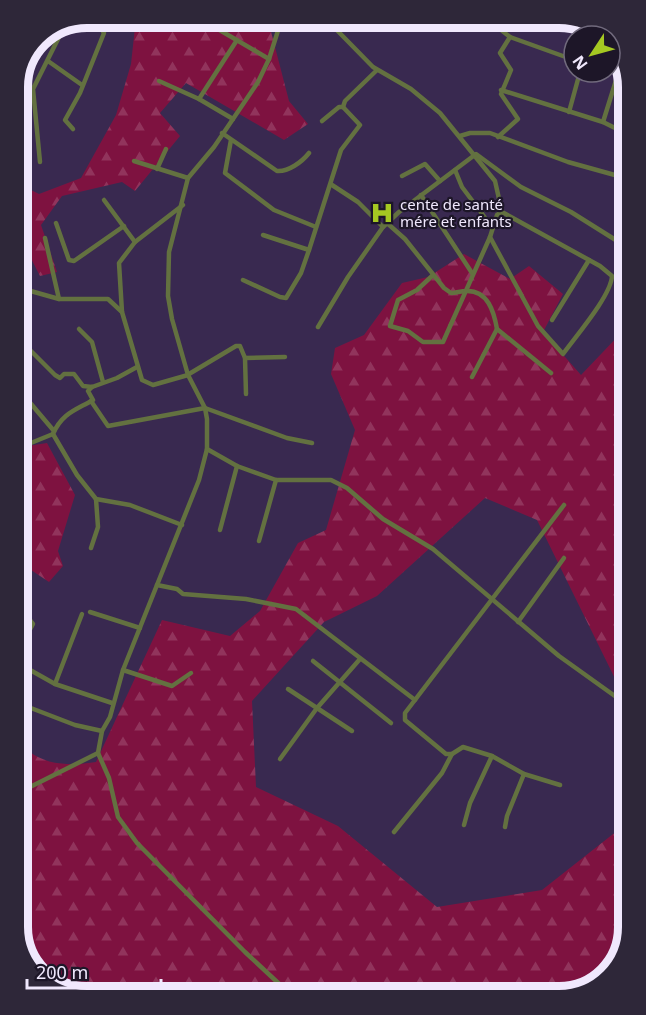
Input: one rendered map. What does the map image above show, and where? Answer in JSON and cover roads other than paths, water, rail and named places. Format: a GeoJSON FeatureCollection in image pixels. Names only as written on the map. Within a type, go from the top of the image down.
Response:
{"type":"FeatureCollection","features":[{"type":"Feature","properties":{"kind":"street"},"geometry":{"type":"LineString","coordinates":[[73,129],[65,120],[104,33],[101,28]]}},
{"type":"Feature","properties":{"kind":"street"},"geometry":{"type":"LineString","coordinates":[[217,28],[269,59]]}},
{"type":"Feature","properties":{"kind":"street"},"geometry":{"type":"LineString","coordinates":[[279,28],[269,59],[258,82],[188,178],[183,205],[169,252],[168,296],[172,319],[188,375],[205,408],[207,449],[199,480],[182,525],[123,670],[112,703],[110,717],[102,731],[98,753],[108,778],[118,817],[137,843],[256,963],[282,986]]}},
{"type":"Feature","properties":{"kind":"street"},"geometry":{"type":"LineString","coordinates":[[336,29],[377,70],[411,89],[435,108],[476,154],[495,181],[501,212]]}},
{"type":"Feature","properties":{"kind":"street"},"geometry":{"type":"LineString","coordinates":[[499,29],[510,38],[562,56]]}},
{"type":"Feature","properties":{"kind":"street"},"geometry":{"type":"LineString","coordinates":[[40,162],[33,89],[60,35]]}},
{"type":"Feature","properties":{"kind":"street"},"geometry":{"type":"LineString","coordinates":[[498,137],[518,119],[501,94],[511,70],[500,53],[510,38]]}},
{"type":"Feature","properties":{"kind":"street"},"geometry":{"type":"LineString","coordinates":[[199,99],[237,40]]}},
{"type":"Feature","properties":{"kind":"street"},"geometry":{"type":"LineString","coordinates":[[48,61],[82,85]]}},
{"type":"Feature","properties":{"kind":"street"},"geometry":{"type":"LineString","coordinates":[[343,107],[345,101],[377,70]]}},
{"type":"Feature","properties":{"kind":"street"},"geometry":{"type":"LineString","coordinates":[[159,81],[199,99],[233,119]]}},
{"type":"Feature","properties":{"kind":"street"},"geometry":{"type":"LineString","coordinates":[[569,112],[577,84]]}},
{"type":"Feature","properties":{"kind":"street"},"geometry":{"type":"LineString","coordinates":[[603,122],[616,84]]}},
{"type":"Feature","properties":{"kind":"street"},"geometry":{"type":"LineString","coordinates":[[501,90],[603,122],[618,130]]}},
{"type":"Feature","properties":{"kind":"street"},"geometry":{"type":"LineString","coordinates":[[322,122],[339,107],[343,107]]}},
{"type":"Feature","properties":{"kind":"street"},"geometry":{"type":"LineString","coordinates":[[243,280],[286,298],[301,273],[332,185],[341,150],[360,125],[343,107]]}},
{"type":"Feature","properties":{"kind":"street"},"geometry":{"type":"LineString","coordinates":[[222,133],[277,171],[297,164],[309,153]]}},
{"type":"Feature","properties":{"kind":"street"},"geometry":{"type":"LineString","coordinates":[[460,136],[470,133],[490,133],[568,162],[618,176]]}},
{"type":"Feature","properties":{"kind":"street"},"geometry":{"type":"LineString","coordinates":[[231,140],[225,173],[274,210],[316,227]]}},
{"type":"Feature","properties":{"kind":"street"},"geometry":{"type":"LineString","coordinates":[[158,169],[166,149]]}},
{"type":"Feature","properties":{"kind":"street"},"geometry":{"type":"LineString","coordinates":[[318,327],[348,277],[385,225],[476,154]]}},
{"type":"Feature","properties":{"kind":"street"},"geometry":{"type":"LineString","coordinates":[[476,154],[521,187],[571,212],[618,241]]}},
{"type":"Feature","properties":{"kind":"street"},"geometry":{"type":"LineString","coordinates":[[134,161],[188,178]]}},
{"type":"Feature","properties":{"kind":"street"},"geometry":{"type":"LineString","coordinates":[[402,176],[424,164],[440,181]]}},
{"type":"Feature","properties":{"kind":"street"},"geometry":{"type":"LineString","coordinates":[[454,170],[462,187],[492,227]]}},
{"type":"Feature","properties":{"kind":"street"},"geometry":{"type":"LineString","coordinates":[[332,185],[405,239],[432,276],[451,293],[467,291],[486,299],[491,305],[497,329],[552,373]]}},
{"type":"Feature","properties":{"kind":"street"},"geometry":{"type":"LineString","coordinates":[[421,195],[472,273]]}},
{"type":"Feature","properties":{"kind":"street"},"geometry":{"type":"LineString","coordinates":[[104,200],[135,242]]}},
{"type":"Feature","properties":{"kind":"street"},"geometry":{"type":"LineString","coordinates":[[183,205],[135,242],[118,263],[122,312],[137,367],[142,380],[153,385],[188,375],[238,345],[243,348],[245,358],[246,394]]}},
{"type":"Feature","properties":{"kind":"street"},"geometry":{"type":"LineString","coordinates":[[432,276],[417,290],[398,300],[390,326],[408,331],[423,342],[443,342],[490,237],[496,215],[501,212]]}},
{"type":"Feature","properties":{"kind":"street"},"geometry":{"type":"LineString","coordinates":[[490,237],[538,326],[563,354],[595,310],[612,279],[609,272],[501,212]]}},
{"type":"Feature","properties":{"kind":"street"},"geometry":{"type":"LineString","coordinates":[[56,223],[69,260],[74,261],[124,226]]}},
{"type":"Feature","properties":{"kind":"street"},"geometry":{"type":"LineString","coordinates":[[263,235],[309,250]]}},
{"type":"Feature","properties":{"kind":"street"},"geometry":{"type":"LineString","coordinates":[[45,238],[59,299]]}},
{"type":"Feature","properties":{"kind":"street"},"geometry":{"type":"LineString","coordinates":[[552,320],[589,260]]}},
{"type":"Feature","properties":{"kind":"street"},"geometry":{"type":"LineString","coordinates":[[29,291],[59,299],[108,299],[122,312]]}},
{"type":"Feature","properties":{"kind":"street"},"geometry":{"type":"LineString","coordinates":[[79,329],[92,342],[103,382]]}},
{"type":"Feature","properties":{"kind":"street"},"geometry":{"type":"LineString","coordinates":[[472,377],[497,329]]}},
{"type":"Feature","properties":{"kind":"street"},"geometry":{"type":"LineString","coordinates":[[29,348],[55,375],[60,378],[70,373],[83,386],[92,387]]}},
{"type":"Feature","properties":{"kind":"street"},"geometry":{"type":"LineString","coordinates":[[245,358],[285,357]]}},
{"type":"Feature","properties":{"kind":"street"},"geometry":{"type":"LineString","coordinates":[[137,367],[92,387],[88,391],[93,400],[91,401],[108,426],[205,408],[287,438],[312,443]]}},
{"type":"Feature","properties":{"kind":"street"},"geometry":{"type":"LineString","coordinates":[[29,401],[54,432],[77,475],[96,499],[98,527],[91,548]]}},
{"type":"Feature","properties":{"kind":"street"},"geometry":{"type":"LineString","coordinates":[[29,444],[54,432],[66,413],[91,401]]}},
{"type":"Feature","properties":{"kind":"street"},"geometry":{"type":"LineString","coordinates":[[207,449],[237,466],[276,480],[331,480],[347,488],[383,519],[433,549],[492,602],[559,656],[618,698]]}},
{"type":"Feature","properties":{"kind":"street"},"geometry":{"type":"LineString","coordinates":[[220,530],[237,466]]}},
{"type":"Feature","properties":{"kind":"street"},"geometry":{"type":"LineString","coordinates":[[259,541],[276,480]]}},
{"type":"Feature","properties":{"kind":"street"},"geometry":{"type":"LineString","coordinates":[[96,499],[130,505],[182,525]]}},
{"type":"Feature","properties":{"kind":"street"},"geometry":{"type":"LineString","coordinates":[[452,754],[446,754],[405,720],[405,713],[434,680],[481,612],[492,602],[564,505]]}},
{"type":"Feature","properties":{"kind":"street"},"geometry":{"type":"LineString","coordinates":[[518,622],[564,558]]}},
{"type":"Feature","properties":{"kind":"street"},"geometry":{"type":"LineString","coordinates":[[157,585],[190,595],[246,599],[296,609],[415,700]]}},
{"type":"Feature","properties":{"kind":"street"},"geometry":{"type":"LineString","coordinates":[[90,612],[140,628]]}},
{"type":"Feature","properties":{"kind":"street"},"geometry":{"type":"LineString","coordinates":[[55,684],[82,614]]}},
{"type":"Feature","properties":{"kind":"street"},"geometry":{"type":"LineString","coordinates":[[28,618],[33,624],[28,632]]}},
{"type":"Feature","properties":{"kind":"street"},"geometry":{"type":"LineString","coordinates":[[280,759],[317,708],[360,659]]}},
{"type":"Feature","properties":{"kind":"street"},"geometry":{"type":"LineString","coordinates":[[313,661],[391,723]]}},
{"type":"Feature","properties":{"kind":"street"},"geometry":{"type":"LineString","coordinates":[[28,669],[55,684],[112,703]]}},
{"type":"Feature","properties":{"kind":"street"},"geometry":{"type":"LineString","coordinates":[[123,670],[172,686],[191,674]]}},
{"type":"Feature","properties":{"kind":"street"},"geometry":{"type":"LineString","coordinates":[[288,689],[352,731]]}},
{"type":"Feature","properties":{"kind":"street"},"geometry":{"type":"LineString","coordinates":[[28,707],[75,725],[102,731]]}},
{"type":"Feature","properties":{"kind":"street"},"geometry":{"type":"LineString","coordinates":[[394,832],[442,773],[452,754],[463,747],[492,756],[524,774],[560,785]]}},
{"type":"Feature","properties":{"kind":"street"},"geometry":{"type":"LineString","coordinates":[[28,788],[98,753]]}},
{"type":"Feature","properties":{"kind":"street"},"geometry":{"type":"LineString","coordinates":[[464,825],[470,803],[492,756]]}},
{"type":"Feature","properties":{"kind":"street"},"geometry":{"type":"LineString","coordinates":[[505,827],[507,816],[524,774]]}},
{"type":"Feature","properties":{"kind":"place","name":"cente de santé mére et enfants"},"geometry":{"type":"Point","coordinates":[382,213]}}]}
